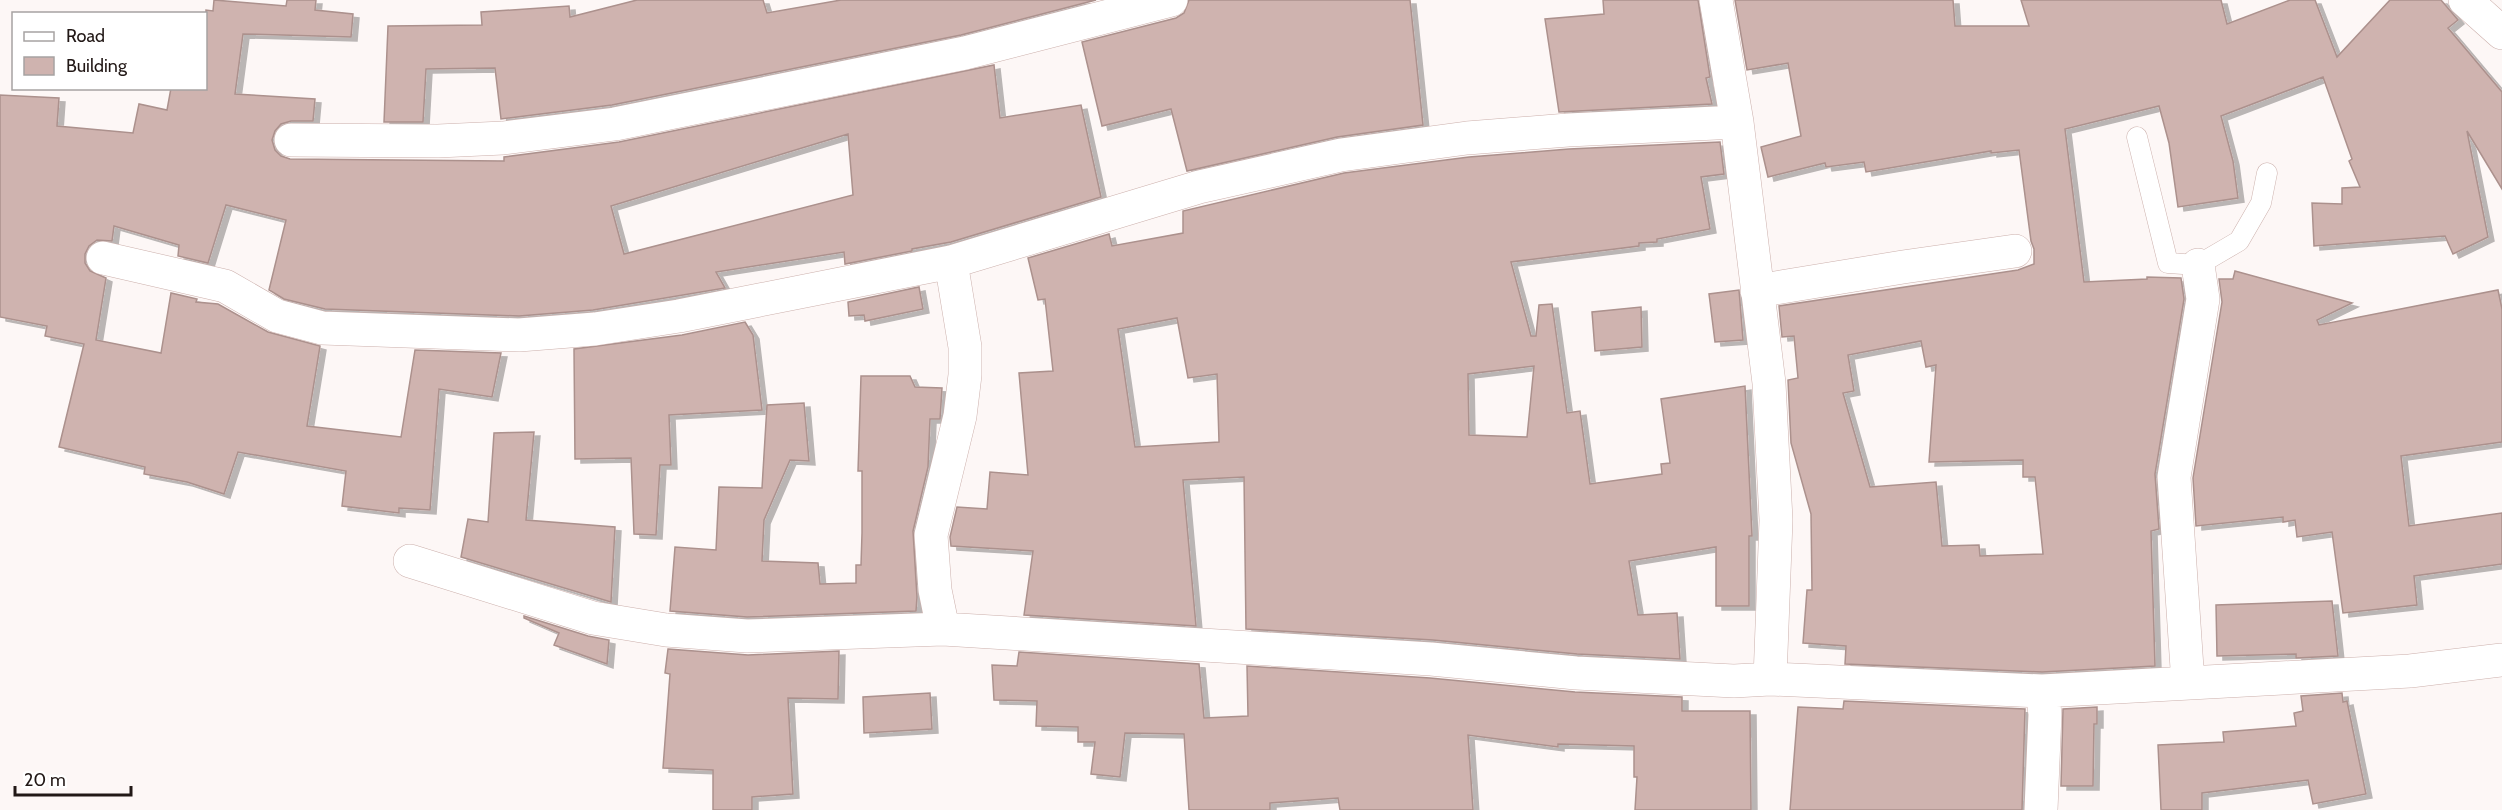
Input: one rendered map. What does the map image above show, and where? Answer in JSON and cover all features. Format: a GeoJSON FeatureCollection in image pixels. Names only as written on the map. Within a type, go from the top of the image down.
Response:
{"type":"FeatureCollection","features":[{"type":"Feature","properties":{"kind":"street"},"geometry":{"type":"LineString","coordinates":[[291,140],[449,141],[514,137],[615,124],[965,53],[1171,0]]}},
{"type":"Feature","properties":{"kind":"street"},"geometry":{"type":"LineString","coordinates":[[1716,0],[1737,122],[1769,383],[1776,520],[1770,678]]}},
{"type":"Feature","properties":{"kind":"street"},"geometry":{"type":"LineString","coordinates":[[2465,0],[2502,33]]}},
{"type":"Feature","properties":{"kind":"street"},"geometry":{"type":"LineString","coordinates":[[103,258],[225,286],[277,316],[322,328],[519,335],[596,329],[679,316],[951,262],[1199,187],[1341,155],[1467,138],[1568,130],[1737,122]]}},
{"type":"Feature","properties":{"kind":"street"},"geometry":{"type":"LineString","coordinates":[[1757,291],[2015,251]]}},
{"type":"Feature","properties":{"kind":"street"},"geometry":{"type":"LineString","coordinates":[[943,630],[935,590],[931,535],[960,416],[965,375],[965,347],[951,262]]}},
{"type":"Feature","properties":{"kind":"street"},"geometry":{"type":"LineString","coordinates":[[2188,683],[2174,477],[2203,299],[2198,265]]}},
{"type":"Feature","properties":{"kind":"street"},"geometry":{"type":"LineString","coordinates":[[410,561],[593,618],[666,630],[747,636],[943,630],[1431,659],[1576,673],[1734,681],[1770,678],[2042,691],[2410,671],[2502,660]]}},
{"type":"Feature","properties":{"kind":"street"},"geometry":{"type":"LineString","coordinates":[[2041,810],[2045,714],[2042,691]]}},
{"type":"Feature","properties":{"kind":"lane"},"geometry":{"type":"LineString","coordinates":[[2138,137],[2168,263],[2198,265],[2239,241],[2260,203],[2267,173]]}},
{"type":"Feature","properties":{"kind":"building"},"geometry":{"type":"Polygon","coordinates":[[[214,0],[286,6],[287,0],[316,0],[315,10],[353,14],[351,37],[243,34],[235,94],[315,99],[313,121],[291,121],[281,124],[275,131],[272,140],[275,150],[281,156],[290,159],[504,161],[504,157],[619,142],[994,65],[1000,118],[1081,105],[1101,197],[951,242],[912,249],[912,251],[845,264],[844,252],[716,272],[725,288],[593,310],[519,316],[325,309],[284,299],[269,290],[286,220],[226,205],[208,263],[178,256],[179,245],[114,226],[112,241],[97,240],[89,246],[85,254],[85,263],[90,271],[106,278],[96,340],[161,353],[171,293],[197,299],[196,302],[218,304],[268,332],[320,346],[307,426],[401,437],[415,350],[501,353],[492,397],[439,389],[430,510],[399,508],[399,513],[342,506],[346,471],[238,452],[224,494],[187,482],[144,474],[145,467],[59,447],[84,344],[45,336],[47,326],[0,317],[0,95],[59,98],[57,126],[133,133],[139,104],[167,110],[171,90],[207,90],[206,10],[213,11],[214,0]],[[848,134],[611,206],[624,254],[853,195],[848,134]]]}},
{"type":"Feature","properties":{"kind":"building"},"geometry":{"type":"Polygon","coordinates":[[[637,0],[763,0],[767,13],[841,0],[1096,0],[961,35],[612,105],[501,119],[495,68],[426,69],[423,122],[384,122],[388,26],[482,25],[481,12],[569,6],[570,17],[637,0]]]}},
{"type":"Feature","properties":{"kind":"building"},"geometry":{"type":"Polygon","coordinates":[[[1189,0],[1410,0],[1423,125],[1337,137],[1187,171],[1171,109],[1102,126],[1082,42],[1176,18],[1184,13],[1189,0]]]}},
{"type":"Feature","properties":{"kind":"building"},"geometry":{"type":"Polygon","coordinates":[[[1603,0],[1698,0],[1710,77],[1706,78],[1712,104],[1559,112],[1545,19],[1604,14],[1603,0]]]}},
{"type":"Feature","properties":{"kind":"building"},"geometry":{"type":"Polygon","coordinates":[[[1735,0],[1953,0],[1955,26],[2029,26],[2021,0],[2221,0],[2227,24],[2290,0],[2315,0],[2337,57],[2390,0],[2441,0],[2458,20],[2448,28],[2502,92],[2502,189],[2467,131],[2488,237],[2453,254],[2445,236],[2314,246],[2312,203],[2342,204],[2342,188],[2360,187],[2349,161],[2352,159],[2323,77],[2221,116],[2233,161],[2238,198],[2178,207],[2169,143],[2159,106],[2065,129],[2084,282],[2147,279],[2147,277],[2181,278],[2184,299],[2155,474],[2159,529],[2151,531],[2155,666],[2042,672],[1845,664],[1846,646],[1803,643],[1807,590],[1812,590],[1811,514],[1791,443],[1788,380],[1798,378],[1794,336],[1782,337],[1779,306],[2018,270],[2034,264],[2034,249],[2019,150],[1991,153],[1991,151],[1866,172],[1864,162],[1826,167],[1825,163],[1768,177],[1761,147],[1801,136],[1788,63],[1747,70],[1735,0]],[[1921,341],[1848,355],[1854,391],[1843,393],[1870,487],[1936,482],[1942,546],[1979,545],[1980,556],[2043,554],[2035,477],[2023,477],[2023,460],[1929,462],[1936,365],[1926,367],[1921,341]]]}},
{"type":"Feature","properties":{"kind":"building"},"geometry":{"type":"Polygon","coordinates":[[[1720,142],[1724,174],[1701,177],[1710,229],[1657,239],[1657,242],[1639,243],[1639,246],[1511,262],[1531,336],[1536,336],[1539,305],[1552,304],[1567,413],[1580,411],[1590,484],[1662,474],[1661,464],[1670,463],[1661,399],[1745,386],[1752,536],[1749,536],[1749,606],[1716,606],[1716,547],[1629,561],[1638,615],[1677,613],[1680,659],[1577,654],[1433,640],[1246,629],[1244,477],[1183,480],[1196,626],[1024,615],[1033,551],[951,546],[950,537],[957,507],[987,509],[990,472],[1028,475],[1019,373],[1053,371],[1045,299],[1038,300],[1028,258],[1109,234],[1112,246],[1183,233],[1183,211],[1344,173],[1469,157],[1569,149],[1720,142]],[[1177,318],[1118,329],[1135,447],[1219,442],[1217,374],[1188,378],[1177,318]],[[1534,366],[1468,374],[1469,435],[1527,437],[1534,366]]]}},
{"type":"Feature","properties":{"kind":"building"},"geometry":{"type":"Polygon","coordinates":[[[2235,271],[2352,303],[2317,320],[2319,325],[2498,290],[2502,309],[2502,442],[2401,456],[2409,526],[2502,513],[2502,564],[2414,576],[2417,605],[2343,613],[2332,532],[2297,537],[2295,520],[2283,522],[2283,517],[2196,526],[2193,478],[2222,302],[2219,279],[2233,279],[2235,271]]]}},
{"type":"Feature","properties":{"kind":"building"},"geometry":{"type":"Polygon","coordinates":[[[919,287],[923,309],[865,321],[864,315],[849,316],[848,302],[919,287]]]}},
{"type":"Feature","properties":{"kind":"building"},"geometry":{"type":"Polygon","coordinates":[[[1739,290],[1743,340],[1715,342],[1709,294],[1739,290]]]}},
{"type":"Feature","properties":{"kind":"building"},"geometry":{"type":"Polygon","coordinates":[[[1641,307],[1642,347],[1595,351],[1592,312],[1641,307]]]}},
{"type":"Feature","properties":{"kind":"building"},"geometry":{"type":"Polygon","coordinates":[[[745,322],[753,335],[762,410],[669,415],[671,465],[660,465],[656,535],[634,534],[631,458],[575,459],[574,349],[682,335],[745,322]]]}},
{"type":"Feature","properties":{"kind":"building"},"geometry":{"type":"Polygon","coordinates":[[[861,376],[910,376],[915,387],[942,388],[940,419],[930,419],[928,467],[913,531],[916,611],[747,617],[670,611],[675,547],[716,550],[719,487],[762,488],[767,405],[804,403],[809,461],[790,460],[764,520],[762,561],[818,563],[820,584],[856,583],[856,565],[861,565],[862,533],[862,471],[858,471],[861,376]]]}},
{"type":"Feature","properties":{"kind":"building"},"geometry":{"type":"Polygon","coordinates":[[[534,432],[526,520],[615,527],[611,602],[461,557],[468,519],[488,522],[494,433],[534,432]]]}},
{"type":"Feature","properties":{"kind":"building"},"geometry":{"type":"Polygon","coordinates":[[[2332,601],[2338,656],[2296,658],[2296,654],[2217,656],[2216,605],[2332,601]]]}},
{"type":"Feature","properties":{"kind":"building"},"geometry":{"type":"Polygon","coordinates":[[[524,616],[588,636],[609,640],[607,664],[554,645],[559,633],[524,616]]]}},
{"type":"Feature","properties":{"kind":"building"},"geometry":{"type":"Polygon","coordinates":[[[668,649],[748,655],[839,651],[838,699],[788,698],[793,794],[752,797],[752,810],[713,810],[713,770],[663,768],[670,674],[665,673],[668,649]]]}},
{"type":"Feature","properties":{"kind":"building"},"geometry":{"type":"Polygon","coordinates":[[[1019,652],[1199,664],[1204,718],[1248,716],[1247,666],[1430,678],[1575,692],[1682,697],[1682,711],[1750,711],[1751,810],[1635,810],[1637,777],[1634,777],[1634,746],[1558,744],[1558,747],[1468,735],[1473,810],[1340,810],[1338,798],[1270,803],[1270,810],[1189,810],[1184,734],[1125,733],[1120,777],[1091,774],[1095,742],[1078,742],[1078,727],[1036,726],[1037,701],[994,700],[992,665],[1017,666],[1019,652]]]}},
{"type":"Feature","properties":{"kind":"building"},"geometry":{"type":"Polygon","coordinates":[[[930,693],[932,729],[864,733],[863,697],[930,693]]]}},
{"type":"Feature","properties":{"kind":"building"},"geometry":{"type":"Polygon","coordinates":[[[2342,693],[2343,702],[2347,701],[2366,794],[2313,804],[2308,780],[2202,793],[2202,810],[2161,810],[2158,745],[2224,742],[2223,732],[2296,726],[2294,713],[2303,711],[2301,696],[2342,693]]]}},
{"type":"Feature","properties":{"kind":"building"},"geometry":{"type":"Polygon","coordinates":[[[1844,701],[2025,709],[2022,810],[1790,810],[1798,707],[1843,709],[1844,701]]]}},
{"type":"Feature","properties":{"kind":"building"},"geometry":{"type":"Polygon","coordinates":[[[2097,707],[2097,724],[2094,724],[2093,786],[2061,786],[2063,709],[2097,707]]]}}]}
